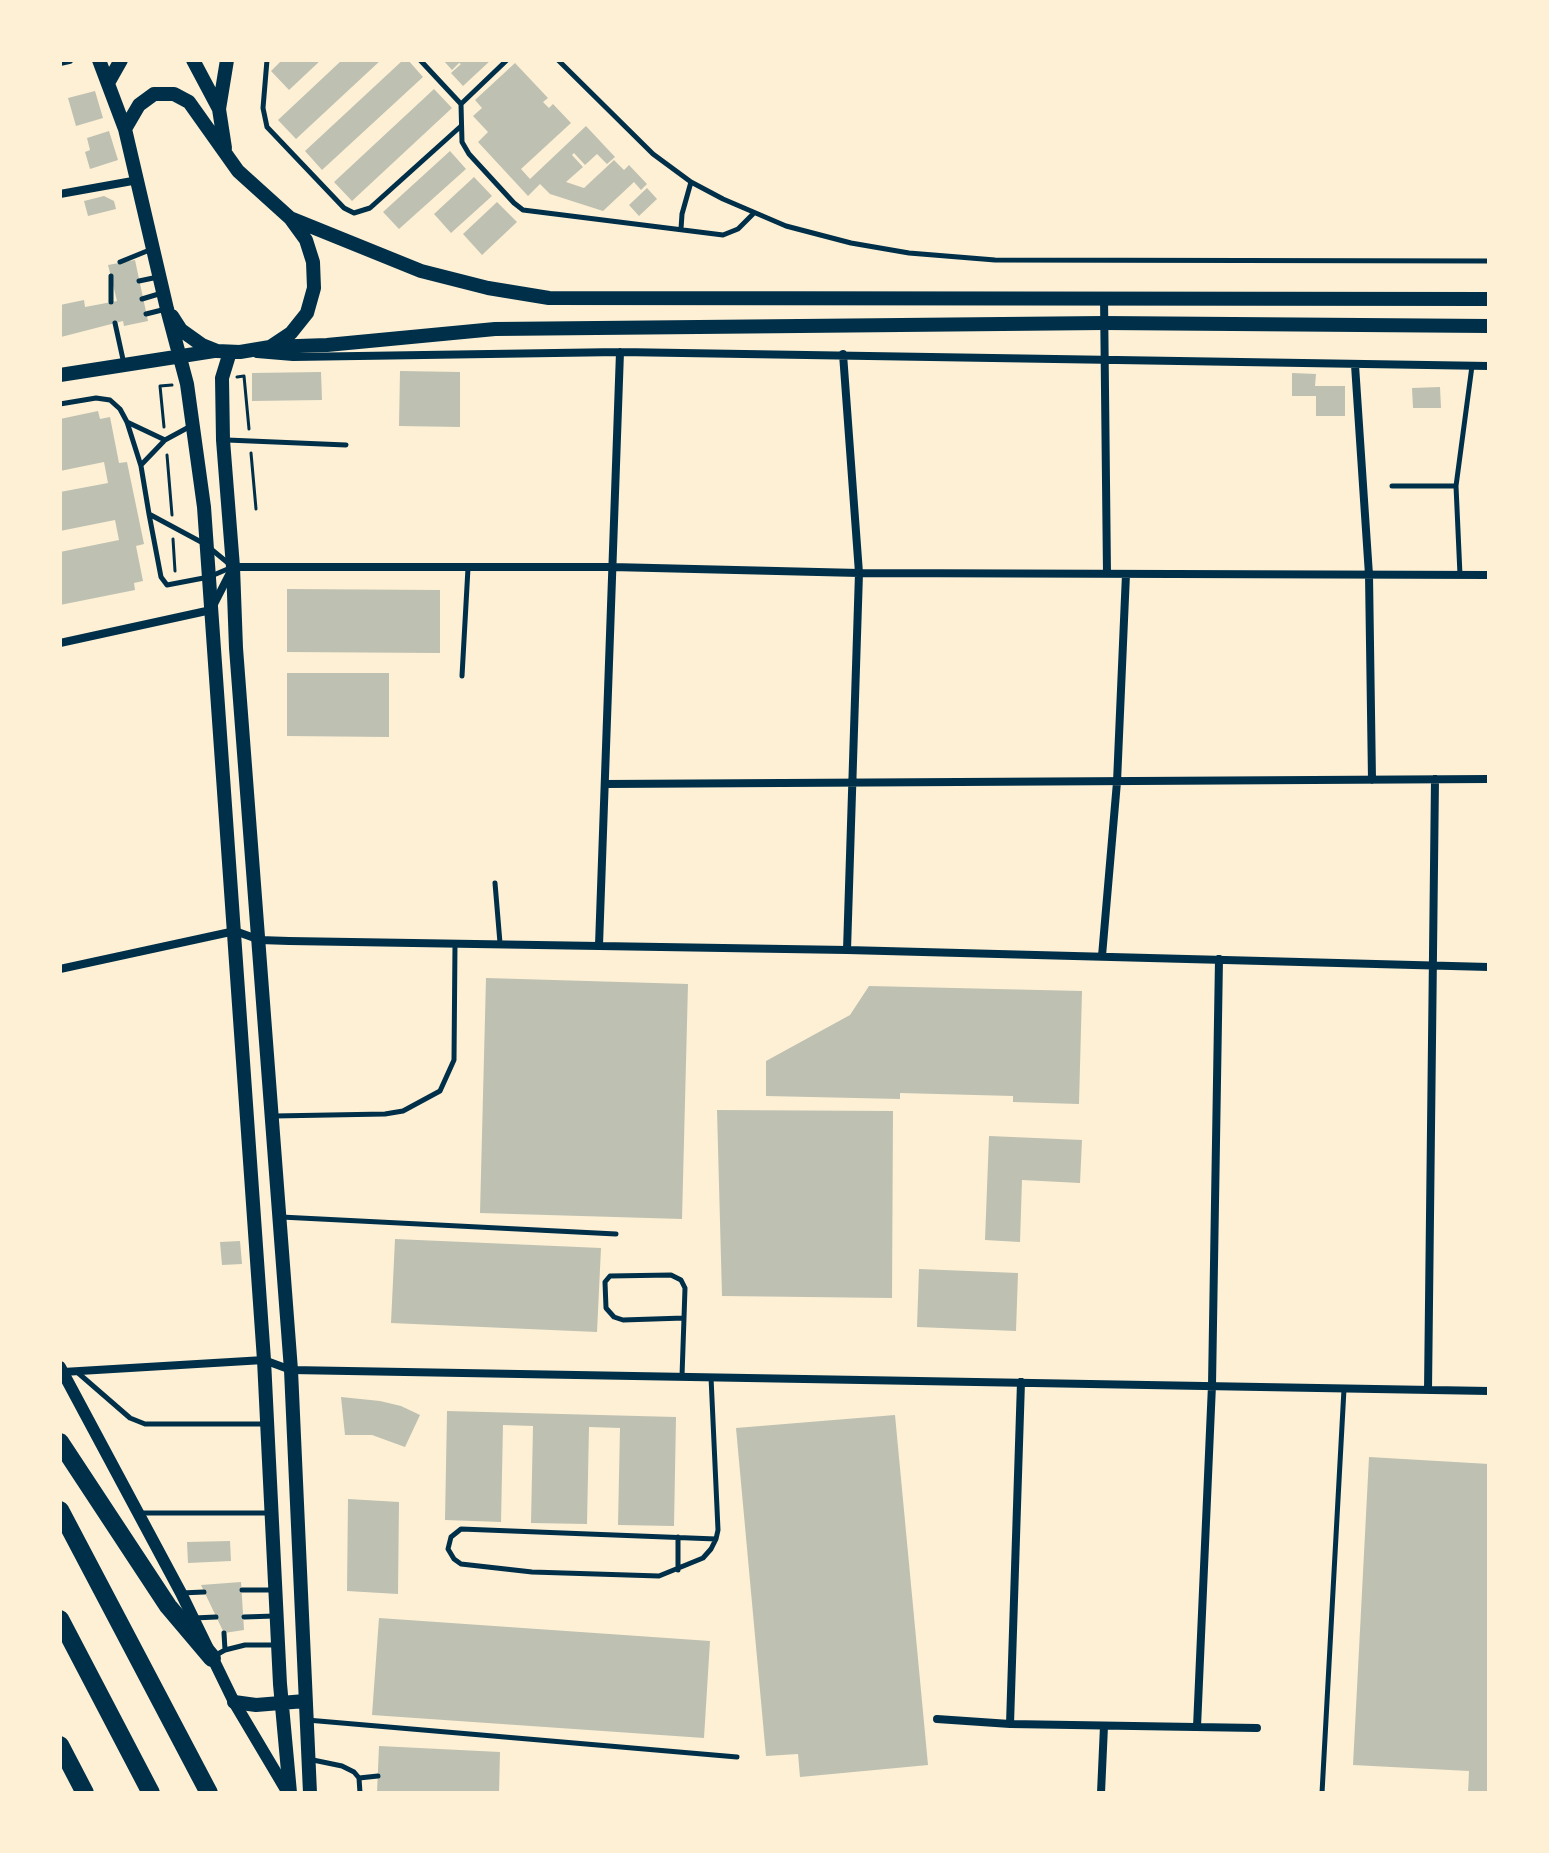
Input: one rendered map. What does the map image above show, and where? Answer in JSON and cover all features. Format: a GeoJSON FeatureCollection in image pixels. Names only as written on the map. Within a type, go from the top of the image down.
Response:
{"type":"FeatureCollection","features":[{"type":"Feature","properties":{"kind":"highway"},"geometry":{"type":"LineString","coordinates":[[60,1442],[168,1606],[218,1654]]}},
{"type":"Feature","properties":{"kind":"highway"},"geometry":{"type":"LineString","coordinates":[[60,1510],[209,1793]]}},
{"type":"Feature","properties":{"kind":"highway"},"geometry":{"type":"LineString","coordinates":[[60,1619],[151,1793]]}},
{"type":"Feature","properties":{"kind":"highway"},"geometry":{"type":"LineString","coordinates":[[60,1745],[85,1793]]}},
{"type":"Feature","properties":{"kind":"main road"},"geometry":{"type":"LineString","coordinates":[[99,60],[125,129],[195,424],[207,545],[235,931],[289,1793]]}},
{"type":"Feature","properties":{"kind":"main road"},"geometry":{"type":"LineString","coordinates":[[108,83],[121,60]]}},
{"type":"Feature","properties":{"kind":"main road"},"geometry":{"type":"LineString","coordinates":[[193,60],[219,109]]}},
{"type":"Feature","properties":{"kind":"main road"},"geometry":{"type":"LineString","coordinates":[[225,152],[219,109],[227,60]]}},
{"type":"Feature","properties":{"kind":"main road"},"geometry":{"type":"LineString","coordinates":[[125,129],[146,98],[163,93],[174,94],[197,109],[238,171],[290,218],[306,240],[313,262],[314,288],[307,313],[291,333],[270,347]]}},
{"type":"Feature","properties":{"kind":"main road"},"geometry":{"type":"LineString","coordinates":[[290,218],[421,271],[488,288],[549,298],[1489,299]]}},
{"type":"Feature","properties":{"kind":"main road"},"geometry":{"type":"LineString","coordinates":[[167,309],[181,330],[202,345],[229,352]]}},
{"type":"Feature","properties":{"kind":"main road"},"geometry":{"type":"LineString","coordinates":[[60,375],[179,355],[495,329],[1104,323],[1489,326]]}},
{"type":"Feature","properties":{"kind":"main road"},"geometry":{"type":"LineString","coordinates":[[229,352],[222,378],[223,440],[291,1370],[310,1793]]}},
{"type":"Feature","properties":{"kind":"main road"},"geometry":{"type":"LineString","coordinates":[[234,1702],[248,1705],[305,1701]]}},
{"type":"Feature","properties":{"kind":"street"},"geometry":{"type":"LineString","coordinates":[[60,62],[69,60]]}},
{"type":"Feature","properties":{"kind":"street"},"geometry":{"type":"LineString","coordinates":[[60,194],[138,180]]}},
{"type":"Feature","properties":{"kind":"street"},"geometry":{"type":"LineString","coordinates":[[1104,297],[1107,574]]}},
{"type":"Feature","properties":{"kind":"street"},"geometry":{"type":"LineString","coordinates":[[229,352],[293,357],[620,352],[843,354],[1489,366]]}},
{"type":"Feature","properties":{"kind":"street"},"geometry":{"type":"LineString","coordinates":[[599,945],[620,352]]}},
{"type":"Feature","properties":{"kind":"street"},"geometry":{"type":"LineString","coordinates":[[843,354],[859,573],[847,950]]}},
{"type":"Feature","properties":{"kind":"street"},"geometry":{"type":"LineString","coordinates":[[1355,365],[1369,575],[1372,780]]}},
{"type":"Feature","properties":{"kind":"street"},"geometry":{"type":"LineString","coordinates":[[60,643],[211,610],[233,567],[612,567],[859,573],[1489,575]]}},
{"type":"Feature","properties":{"kind":"street"},"geometry":{"type":"LineString","coordinates":[[1102,956],[1117,782],[1126,574]]}},
{"type":"Feature","properties":{"kind":"street"},"geometry":{"type":"LineString","coordinates":[[1428,1390],[1435,779]]}},
{"type":"Feature","properties":{"kind":"street"},"geometry":{"type":"LineString","coordinates":[[605,784],[1489,779]]}},
{"type":"Feature","properties":{"kind":"street"},"geometry":{"type":"LineString","coordinates":[[60,969],[235,931],[260,940],[847,950],[1489,967]]}},
{"type":"Feature","properties":{"kind":"street"},"geometry":{"type":"LineString","coordinates":[[1197,1727],[1212,1385],[1219,959]]}},
{"type":"Feature","properties":{"kind":"street"},"geometry":{"type":"LineString","coordinates":[[61,1369],[76,1371],[264,1360],[291,1370],[1489,1391]]}},
{"type":"Feature","properties":{"kind":"street"},"geometry":{"type":"LineString","coordinates":[[61,1369],[193,1618],[218,1654],[234,1702],[289,1793]]}},
{"type":"Feature","properties":{"kind":"street"},"geometry":{"type":"LineString","coordinates":[[1010,1724],[1021,1382]]}},
{"type":"Feature","properties":{"kind":"street"},"geometry":{"type":"LineString","coordinates":[[937,1719],[1010,1724],[1257,1728]]}},
{"type":"Feature","properties":{"kind":"street"},"geometry":{"type":"LineString","coordinates":[[1101,1793],[1104,1726]]}},
{"type":"Feature","properties":{"kind":"lane"},"geometry":{"type":"LineString","coordinates":[[267,60],[263,108],[267,127],[344,208],[354,213],[370,208],[461,127]]}},
{"type":"Feature","properties":{"kind":"lane"},"geometry":{"type":"LineString","coordinates":[[420,60],[461,104],[462,142],[469,154],[523,210],[723,235],[738,229],[754,213]]}},
{"type":"Feature","properties":{"kind":"lane"},"geometry":{"type":"LineString","coordinates":[[461,104],[507,60]]}},
{"type":"Feature","properties":{"kind":"lane"},"geometry":{"type":"LineString","coordinates":[[558,60],[653,154],[691,182],[786,226],[851,243],[909,253],[995,260],[1489,261]]}},
{"type":"Feature","properties":{"kind":"lane"},"geometry":{"type":"LineString","coordinates":[[681,229],[691,182]]}},
{"type":"Feature","properties":{"kind":"lane"},"geometry":{"type":"LineString","coordinates":[[120,262],[153,249]]}},
{"type":"Feature","properties":{"kind":"lane"},"geometry":{"type":"LineString","coordinates":[[111,276],[111,302]]}},
{"type":"Feature","properties":{"kind":"lane"},"geometry":{"type":"LineString","coordinates":[[139,281],[159,276]]}},
{"type":"Feature","properties":{"kind":"lane"},"geometry":{"type":"LineString","coordinates":[[142,299],[163,293]]}},
{"type":"Feature","properties":{"kind":"lane"},"geometry":{"type":"LineString","coordinates":[[146,314],[167,309]]}},
{"type":"Feature","properties":{"kind":"lane"},"geometry":{"type":"LineString","coordinates":[[115,323],[124,364]]}},
{"type":"Feature","properties":{"kind":"lane"},"geometry":{"type":"LineString","coordinates":[[1460,575],[1456,486],[1472,366]]}},
{"type":"Feature","properties":{"kind":"lane"},"geometry":{"type":"LineString","coordinates":[[60,404],[96,398],[110,400],[120,409],[141,466],[149,514],[161,577],[167,585],[209,577],[233,567],[207,545],[149,514]]}},
{"type":"Feature","properties":{"kind":"lane"},"geometry":{"type":"LineString","coordinates":[[127,422],[165,440]]}},
{"type":"Feature","properties":{"kind":"lane"},"geometry":{"type":"LineString","coordinates":[[141,466],[165,440],[195,424]]}},
{"type":"Feature","properties":{"kind":"lane"},"geometry":{"type":"LineString","coordinates":[[223,440],[346,445]]}},
{"type":"Feature","properties":{"kind":"lane"},"geometry":{"type":"LineString","coordinates":[[1392,486],[1456,486]]}},
{"type":"Feature","properties":{"kind":"lane"},"geometry":{"type":"LineString","coordinates":[[462,676],[468,567]]}},
{"type":"Feature","properties":{"kind":"lane"},"geometry":{"type":"LineString","coordinates":[[495,883],[500,943]]}},
{"type":"Feature","properties":{"kind":"lane"},"geometry":{"type":"LineString","coordinates":[[273,1116],[385,1114],[403,1111],[440,1091],[454,1060],[455,942]]}},
{"type":"Feature","properties":{"kind":"lane"},"geometry":{"type":"LineString","coordinates":[[280,1217],[616,1234]]}},
{"type":"Feature","properties":{"kind":"lane"},"geometry":{"type":"LineString","coordinates":[[682,1376],[684,1318],[685,1288],[681,1280],[671,1275],[610,1276],[605,1282],[606,1308],[614,1317],[623,1320],[684,1318]]}},
{"type":"Feature","properties":{"kind":"lane"},"geometry":{"type":"LineString","coordinates":[[76,1371],[130,1418],[145,1424],[266,1424]]}},
{"type":"Feature","properties":{"kind":"lane"},"geometry":{"type":"LineString","coordinates":[[711,1377],[718,1530],[716,1539],[703,1558],[659,1576],[532,1572],[461,1564],[448,1549],[451,1537],[461,1529],[716,1539]]}},
{"type":"Feature","properties":{"kind":"lane"},"geometry":{"type":"LineString","coordinates":[[1322,1793],[1344,1388]]}},
{"type":"Feature","properties":{"kind":"lane"},"geometry":{"type":"LineString","coordinates":[[137,1513],[271,1513]]}},
{"type":"Feature","properties":{"kind":"lane"},"geometry":{"type":"LineString","coordinates":[[678,1537],[678,1570]]}},
{"type":"Feature","properties":{"kind":"lane"},"geometry":{"type":"LineString","coordinates":[[242,1590],[274,1590]]}},
{"type":"Feature","properties":{"kind":"lane"},"geometry":{"type":"LineString","coordinates":[[181,1593],[204,1592]]}},
{"type":"Feature","properties":{"kind":"lane"},"geometry":{"type":"LineString","coordinates":[[244,1617],[276,1616]]}},
{"type":"Feature","properties":{"kind":"lane"},"geometry":{"type":"LineString","coordinates":[[193,1618],[216,1617]]}},
{"type":"Feature","properties":{"kind":"lane"},"geometry":{"type":"LineString","coordinates":[[218,1654],[224,1633]]}},
{"type":"Feature","properties":{"kind":"lane"},"geometry":{"type":"LineString","coordinates":[[218,1654],[245,1645],[278,1645]]}},
{"type":"Feature","properties":{"kind":"lane"},"geometry":{"type":"LineString","coordinates":[[306,1720],[737,1757]]}},
{"type":"Feature","properties":{"kind":"lane"},"geometry":{"type":"LineString","coordinates":[[307,1760],[342,1766],[359,1778],[378,1776]]}},
{"type":"Feature","properties":{"kind":"lane"},"geometry":{"type":"LineString","coordinates":[[359,1778],[360,1793]]}},
{"type":"Feature","properties":{"kind":"path"},"geometry":{"type":"LineString","coordinates":[[176,585],[160,386],[187,384]]}},
{"type":"Feature","properties":{"kind":"building"},"geometry":{"type":"Polygon","coordinates":[[[282,60],[321,60],[289,90],[271,71],[282,60]]]}},
{"type":"Feature","properties":{"kind":"building"},"geometry":{"type":"Polygon","coordinates":[[[342,60],[381,60],[296,139],[278,120],[342,60]]]}},
{"type":"Feature","properties":{"kind":"building"},"geometry":{"type":"Polygon","coordinates":[[[403,60],[408,60],[423,77],[322,170],[305,151],[403,60]]]}},
{"type":"Feature","properties":{"kind":"building"},"geometry":{"type":"Polygon","coordinates":[[[443,60],[491,60],[463,86],[451,73],[461,64],[452,70],[443,60]]]}},
{"type":"Feature","properties":{"kind":"building"},"geometry":{"type":"Polygon","coordinates":[[[515,63],[548,98],[543,102],[549,108],[553,104],[571,123],[521,169],[530,179],[586,126],[615,157],[607,164],[597,154],[585,165],[574,153],[572,155],[583,167],[566,182],[584,188],[614,160],[624,170],[629,165],[647,184],[641,190],[634,182],[603,211],[550,194],[540,184],[528,196],[478,142],[488,132],[473,116],[482,108],[475,100],[515,63]]]}},
{"type":"Feature","properties":{"kind":"building"},"geometry":{"type":"Polygon","coordinates":[[[434,89],[452,108],[352,201],[334,182],[434,89]]]}},
{"type":"Feature","properties":{"kind":"building"},"geometry":{"type":"Polygon","coordinates":[[[95,91],[103,118],[76,126],[68,98],[95,91]]]}},
{"type":"Feature","properties":{"kind":"building"},"geometry":{"type":"Polygon","coordinates":[[[109,131],[118,160],[90,169],[85,152],[90,150],[87,138],[109,131]]]}},
{"type":"Feature","properties":{"kind":"building"},"geometry":{"type":"Polygon","coordinates":[[[450,151],[466,169],[399,229],[383,212],[450,151]]]}},
{"type":"Feature","properties":{"kind":"building"},"geometry":{"type":"Polygon","coordinates":[[[474,177],[492,196],[451,233],[434,214],[474,177]]]}},
{"type":"Feature","properties":{"kind":"building"},"geometry":{"type":"Polygon","coordinates":[[[647,188],[657,199],[639,216],[629,205],[647,188]]]}},
{"type":"Feature","properties":{"kind":"building"},"geometry":{"type":"Polygon","coordinates":[[[104,196],[114,201],[116,209],[88,216],[84,201],[104,196]]]}},
{"type":"Feature","properties":{"kind":"building"},"geometry":{"type":"Polygon","coordinates":[[[497,202],[517,222],[482,255],[463,234],[497,202]]]}},
{"type":"Feature","properties":{"kind":"building"},"geometry":{"type":"Polygon","coordinates":[[[135,260],[148,321],[124,326],[123,321],[61,337],[60,305],[84,300],[85,307],[117,301],[108,265],[135,260]]]}},
{"type":"Feature","properties":{"kind":"building"},"geometry":{"type":"Polygon","coordinates":[[[400,371],[460,372],[460,427],[399,426],[400,371]]]}},
{"type":"Feature","properties":{"kind":"building"},"geometry":{"type":"Polygon","coordinates":[[[321,372],[322,400],[252,401],[252,373],[321,372]]]}},
{"type":"Feature","properties":{"kind":"building"},"geometry":{"type":"Polygon","coordinates":[[[1292,373],[1316,374],[1315,386],[1345,386],[1345,416],[1316,416],[1316,396],[1292,396],[1292,373]]]}},
{"type":"Feature","properties":{"kind":"building"},"geometry":{"type":"Polygon","coordinates":[[[1440,387],[1441,408],[1413,408],[1412,388],[1440,387]]]}},
{"type":"Feature","properties":{"kind":"building"},"geometry":{"type":"Polygon","coordinates":[[[98,411],[100,419],[110,417],[119,463],[127,462],[144,544],[136,546],[143,581],[134,583],[135,590],[60,605],[60,552],[119,540],[115,520],[60,531],[60,492],[108,483],[104,462],[60,471],[60,419],[98,411]]]}},
{"type":"Feature","properties":{"kind":"building"},"geometry":{"type":"Polygon","coordinates":[[[287,589],[440,590],[440,653],[287,652],[287,589]]]}},
{"type":"Feature","properties":{"kind":"building"},"geometry":{"type":"Polygon","coordinates":[[[287,673],[389,673],[389,737],[287,736],[287,673]]]}},
{"type":"Feature","properties":{"kind":"building"},"geometry":{"type":"Polygon","coordinates":[[[486,978],[688,984],[682,1219],[480,1213],[486,978]]]}},
{"type":"Feature","properties":{"kind":"building"},"geometry":{"type":"Polygon","coordinates":[[[869,986],[1082,991],[1079,1104],[1013,1102],[1013,1096],[900,1093],[900,1099],[766,1096],[766,1061],[850,1015],[869,986]]]}},
{"type":"Feature","properties":{"kind":"building"},"geometry":{"type":"Polygon","coordinates":[[[717,1110],[893,1111],[892,1298],[722,1296],[717,1110]]]}},
{"type":"Feature","properties":{"kind":"building"},"geometry":{"type":"Polygon","coordinates":[[[989,1136],[1082,1140],[1080,1183],[1022,1180],[1020,1242],[985,1240],[989,1136]]]}},
{"type":"Feature","properties":{"kind":"building"},"geometry":{"type":"Polygon","coordinates":[[[395,1239],[601,1248],[597,1332],[391,1323],[395,1239]]]}},
{"type":"Feature","properties":{"kind":"building"},"geometry":{"type":"Polygon","coordinates":[[[240,1241],[242,1264],[222,1265],[220,1242],[240,1241]]]}},
{"type":"Feature","properties":{"kind":"building"},"geometry":{"type":"Polygon","coordinates":[[[919,1269],[1018,1273],[1016,1331],[917,1327],[919,1269]]]}},
{"type":"Feature","properties":{"kind":"building"},"geometry":{"type":"Polygon","coordinates":[[[341,1397],[380,1401],[420,1415],[405,1447],[372,1435],[345,1435],[341,1397]]]}},
{"type":"Feature","properties":{"kind":"building"},"geometry":{"type":"Polygon","coordinates":[[[447,1411],[676,1417],[674,1526],[618,1525],[620,1428],[589,1427],[587,1524],[531,1523],[533,1426],[503,1425],[501,1522],[445,1520],[447,1411]]]}},
{"type":"Feature","properties":{"kind":"building"},"geometry":{"type":"Polygon","coordinates":[[[895,1415],[928,1765],[800,1777],[798,1754],[766,1756],[736,1428],[895,1415]]]}},
{"type":"Feature","properties":{"kind":"building"},"geometry":{"type":"Polygon","coordinates":[[[1369,1457],[1489,1464],[1489,1793],[1468,1793],[1469,1771],[1353,1765],[1369,1457]]]}},
{"type":"Feature","properties":{"kind":"building"},"geometry":{"type":"Polygon","coordinates":[[[348,1499],[399,1502],[398,1594],[347,1591],[348,1499]]]}},
{"type":"Feature","properties":{"kind":"building"},"geometry":{"type":"Polygon","coordinates":[[[230,1541],[231,1561],[188,1563],[187,1542],[230,1541]]]}},
{"type":"Feature","properties":{"kind":"building"},"geometry":{"type":"Polygon","coordinates":[[[241,1582],[244,1630],[224,1633],[201,1585],[241,1582]]]}},
{"type":"Feature","properties":{"kind":"building"},"geometry":{"type":"Polygon","coordinates":[[[379,1618],[710,1641],[704,1738],[372,1715],[379,1618]]]}},
{"type":"Feature","properties":{"kind":"building"},"geometry":{"type":"Polygon","coordinates":[[[379,1746],[500,1752],[499,1793],[377,1793],[379,1746]]]}}]}
